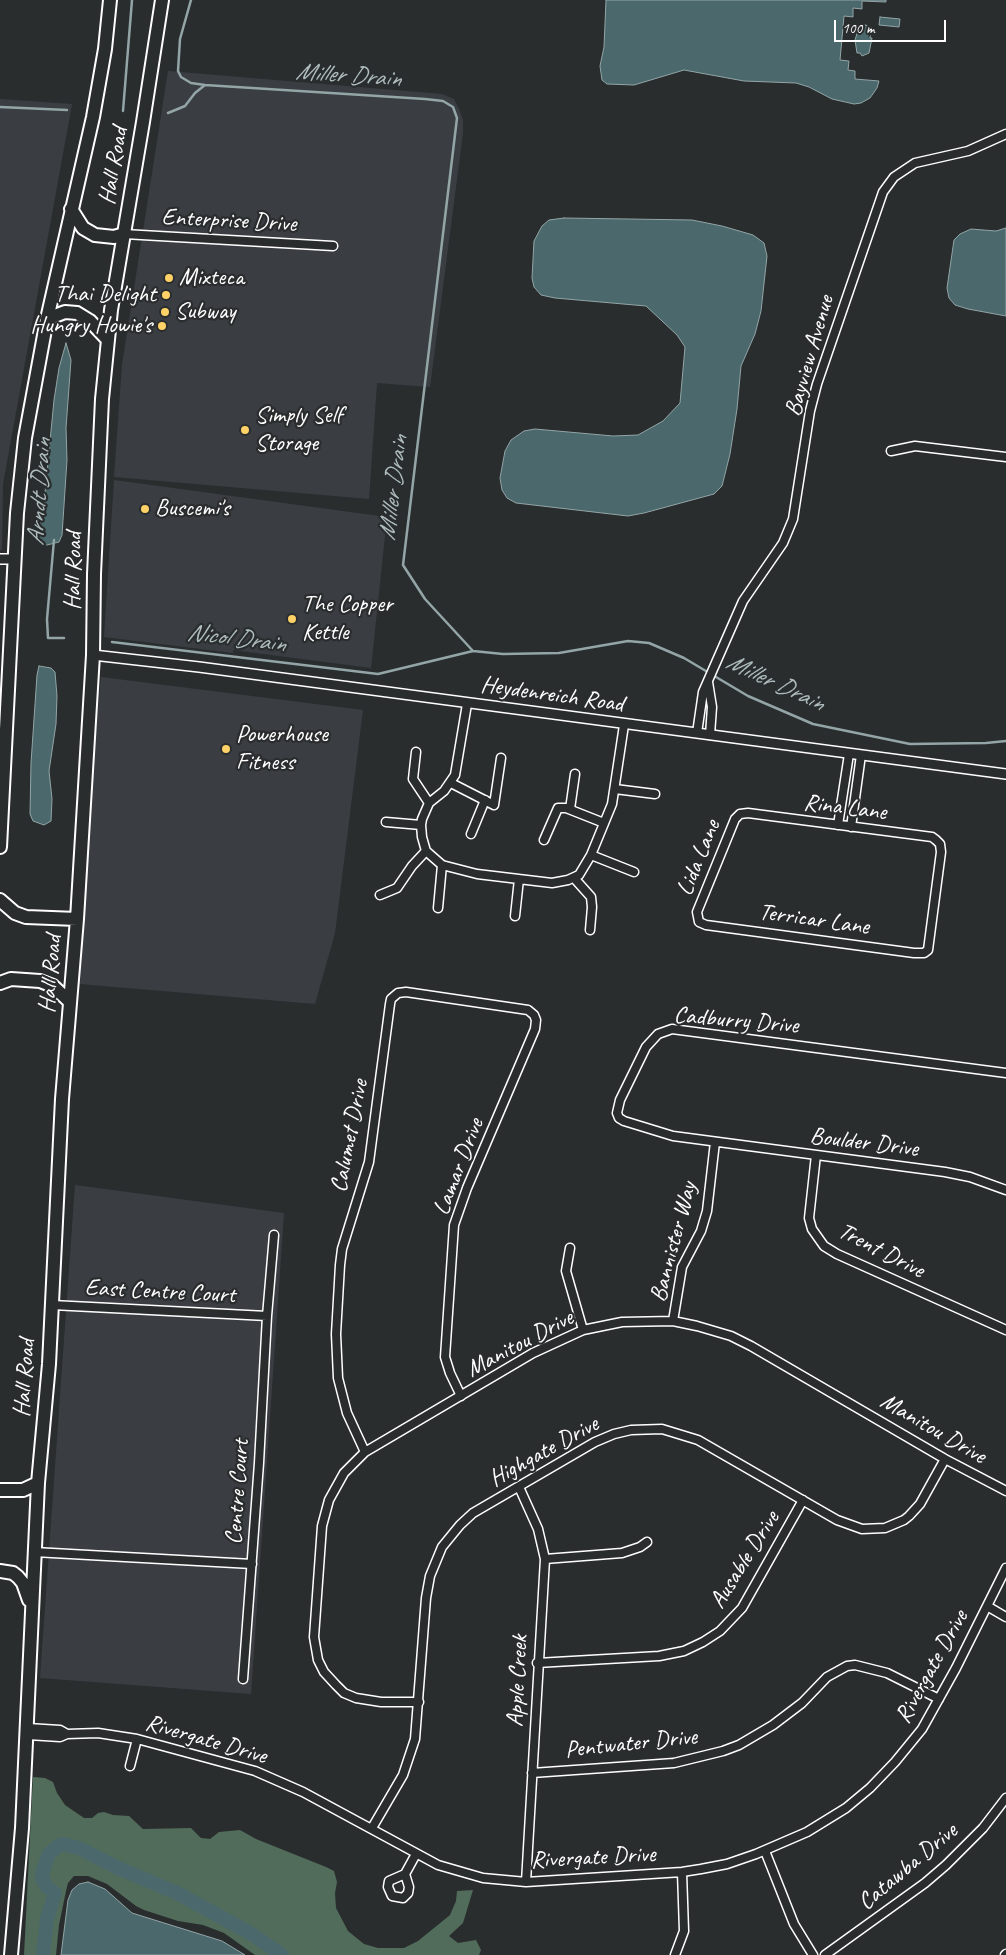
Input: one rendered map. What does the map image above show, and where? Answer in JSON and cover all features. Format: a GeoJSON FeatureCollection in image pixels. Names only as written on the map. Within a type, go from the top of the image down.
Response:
{"type":"FeatureCollection","features":[{"type":"Feature","properties":{"kind":"highway","name":"Hall Road"},"geometry":{"type":"LineString","coordinates":[[0,847],[17,513],[29,414],[47,318],[93,117],[105,48],[110,0]]}},
{"type":"Feature","properties":{"kind":"highway","name":"Hall Road"},"geometry":{"type":"LineString","coordinates":[[11,1955],[28,1732],[31,1606],[38,1483],[52,1305],[62,1099],[77,919],[94,655],[94,574],[99,447],[107,339],[162,0]]}},
{"type":"Feature","properties":{"kind":"highway"},"geometry":{"type":"LineString","coordinates":[[71,209],[83,228],[95,235],[114,237],[124,234]]}},
{"type":"Feature","properties":{"kind":"highway"},"geometry":{"type":"LineString","coordinates":[[47,318],[65,312],[77,313],[90,321],[107,339]]}},
{"type":"Feature","properties":{"kind":"highway"},"geometry":{"type":"LineString","coordinates":[[0,900],[15,913],[26,917],[77,919]]}},
{"type":"Feature","properties":{"kind":"highway"},"geometry":{"type":"LineString","coordinates":[[0,983],[11,979],[40,981],[53,986],[70,1002]]}},
{"type":"Feature","properties":{"kind":"highway"},"geometry":{"type":"LineString","coordinates":[[0,1490],[23,1490],[38,1483]]}},
{"type":"Feature","properties":{"kind":"highway"},"geometry":{"type":"LineString","coordinates":[[0,1571],[18,1577],[23,1583],[31,1606]]}},
{"type":"Feature","properties":{"kind":"street","name":"Bayview Avenue"},"geometry":{"type":"LineString","coordinates":[[697,733],[701,697],[743,601],[777,553],[791,525],[796,509],[810,411],[816,384],[883,192],[894,177],[915,163],[968,151],[1006,134]]}},
{"type":"Feature","properties":{"kind":"street","name":"Enterprise Drive"},"geometry":{"type":"LineString","coordinates":[[124,234],[333,246]]}},
{"type":"Feature","properties":{"kind":"street"},"geometry":{"type":"LineString","coordinates":[[891,450],[915,446],[1006,457]]}},
{"type":"Feature","properties":{"kind":"street"},"geometry":{"type":"LineString","coordinates":[[0,558],[15,559]]}},
{"type":"Feature","properties":{"kind":"street","name":"Heydenreich Road"},"geometry":{"type":"LineString","coordinates":[[94,655],[199,667],[624,725],[1006,774]]}},
{"type":"Feature","properties":{"kind":"street"},"geometry":{"type":"LineString","coordinates":[[708,682],[712,707],[710,735]]}},
{"type":"Feature","properties":{"kind":"street"},"geometry":{"type":"LineString","coordinates":[[467,704],[458,766],[451,783],[429,803],[421,825],[426,851],[442,865],[464,872],[552,883],[574,878],[583,871],[612,804],[624,725]]}},
{"type":"Feature","properties":{"kind":"street"},"geometry":{"type":"LineString","coordinates":[[416,752],[413,779],[429,803]]}},
{"type":"Feature","properties":{"kind":"street"},"geometry":{"type":"LineString","coordinates":[[838,825],[849,754]]}},
{"type":"Feature","properties":{"kind":"street"},"geometry":{"type":"LineString","coordinates":[[851,827],[861,755]]}},
{"type":"Feature","properties":{"kind":"street"},"geometry":{"type":"LineString","coordinates":[[451,783],[494,805],[500,758]]}},
{"type":"Feature","properties":{"kind":"street"},"geometry":{"type":"LineString","coordinates":[[570,810],[575,774]]}},
{"type":"Feature","properties":{"kind":"street"},"geometry":{"type":"LineString","coordinates":[[615,789],[655,794]]}},
{"type":"Feature","properties":{"kind":"street"},"geometry":{"type":"LineString","coordinates":[[471,834],[485,800]]}},
{"type":"Feature","properties":{"kind":"street"},"geometry":{"type":"LineString","coordinates":[[544,840],[558,808],[570,810],[604,823]]}},
{"type":"Feature","properties":{"kind":"street","name":"Rina Lane"},"geometry":{"type":"LineString","coordinates":[[744,813],[932,838],[940,844],[941,852],[932,906],[929,944],[928,950],[924,953]]}},
{"type":"Feature","properties":{"kind":"street","name":"Lida Lane"},"geometry":{"type":"LineString","coordinates":[[699,922],[697,912],[735,819],[744,813]]}},
{"type":"Feature","properties":{"kind":"street"},"geometry":{"type":"LineString","coordinates":[[386,822],[421,825]]}},
{"type":"Feature","properties":{"kind":"street"},"geometry":{"type":"LineString","coordinates":[[380,895],[398,888],[412,866],[426,851]]}},
{"type":"Feature","properties":{"kind":"street"},"geometry":{"type":"LineString","coordinates":[[591,855],[634,872]]}},
{"type":"Feature","properties":{"kind":"street"},"geometry":{"type":"LineString","coordinates":[[438,908],[442,865]]}},
{"type":"Feature","properties":{"kind":"street"},"geometry":{"type":"LineString","coordinates":[[574,878],[591,898],[590,930]]}},
{"type":"Feature","properties":{"kind":"street"},"geometry":{"type":"LineString","coordinates":[[515,916],[519,879]]}},
{"type":"Feature","properties":{"kind":"street","name":"Terricar Lane"},"geometry":{"type":"LineString","coordinates":[[699,922],[706,925],[924,953]]}},
{"type":"Feature","properties":{"kind":"street","name":"Calumet Drive"},"geometry":{"type":"LineString","coordinates":[[365,1452],[350,1421],[339,1387],[336,1334],[341,1257],[371,1153],[391,999],[398,993],[406,992],[528,1010],[534,1016]]}},
{"type":"Feature","properties":{"kind":"street","name":"Lamar Drive"},"geometry":{"type":"LineString","coordinates":[[461,1396],[450,1374],[445,1357],[454,1225],[467,1188],[535,1029],[534,1016]]}},
{"type":"Feature","properties":{"kind":"street","name":"Cadburry Drive"},"geometry":{"type":"LineString","coordinates":[[715,1142],[674,1136],[618,1118],[617,1107],[620,1100],[646,1047],[658,1034],[672,1030],[692,1031],[1006,1073]]}},
{"type":"Feature","properties":{"kind":"street","name":"Boulder Drive"},"geometry":{"type":"LineString","coordinates":[[715,1142],[945,1172],[1006,1190]]}},
{"type":"Feature","properties":{"kind":"street","name":"Bannister Way"},"geometry":{"type":"LineString","coordinates":[[673,1321],[682,1267],[701,1231],[707,1211],[715,1142]]}},
{"type":"Feature","properties":{"kind":"street","name":"Trent Drive"},"geometry":{"type":"LineString","coordinates":[[816,1156],[810,1194],[810,1218],[812,1229],[824,1246],[842,1256],[1006,1330]]}},
{"type":"Feature","properties":{"kind":"street","name":"Centre Court"},"geometry":{"type":"LineString","coordinates":[[34,1552],[252,1564],[267,1316],[274,1235]]}},
{"type":"Feature","properties":{"kind":"street"},"geometry":{"type":"LineString","coordinates":[[570,1248],[566,1270],[583,1330]]}},
{"type":"Feature","properties":{"kind":"street","name":"East Centre Court"},"geometry":{"type":"LineString","coordinates":[[52,1305],[267,1316]]}},
{"type":"Feature","properties":{"kind":"street","name":"Manitou Drive"},"geometry":{"type":"LineString","coordinates":[[419,1702],[364,1701],[344,1692],[324,1672],[315,1647],[324,1514],[334,1489],[341,1478],[365,1452],[542,1348],[583,1330],[627,1322],[673,1321],[713,1330],[752,1346],[946,1459],[1006,1491]]}},
{"type":"Feature","properties":{"kind":"street","name":"Highgate Drive"},"geometry":{"type":"LineString","coordinates":[[372,1828],[395,1792],[415,1740],[426,1598],[430,1576],[437,1557],[447,1540],[466,1518],[586,1447],[614,1434],[644,1428],[662,1429],[698,1440],[847,1524],[862,1529],[885,1528],[904,1520],[920,1504],[946,1459]]}},
{"type":"Feature","properties":{"kind":"street","name":"Apple Creek"},"geometry":{"type":"LineString","coordinates":[[519,1487],[538,1528],[544,1559],[526,1882]]}},
{"type":"Feature","properties":{"kind":"street","name":"Ausable Drive"},"geometry":{"type":"LineString","coordinates":[[538,1663],[659,1656],[684,1651],[703,1642],[720,1631],[742,1608],[803,1500]]}},
{"type":"Feature","properties":{"kind":"street"},"geometry":{"type":"LineString","coordinates":[[544,1559],[622,1553],[640,1548],[648,1542]]}},
{"type":"Feature","properties":{"kind":"street"},"geometry":{"type":"LineString","coordinates":[[243,1680],[252,1564]]}},
{"type":"Feature","properties":{"kind":"street","name":"Rivergate Drive"},"geometry":{"type":"LineString","coordinates":[[28,1732],[60,1737],[67,1734],[98,1733],[137,1739],[255,1771],[303,1792],[372,1828],[416,1854],[465,1874],[496,1880],[526,1882],[682,1872],[727,1864],[765,1851],[824,1824],[870,1788],[910,1746],[939,1699],[1006,1568]]}},
{"type":"Feature","properties":{"kind":"street"},"geometry":{"type":"LineString","coordinates":[[987,1606],[1006,1617]]}},
{"type":"Feature","properties":{"kind":"street","name":"Pentwater Drive"},"geometry":{"type":"LineString","coordinates":[[532,1773],[674,1763],[724,1751],[740,1745],[773,1725],[802,1703],[827,1677],[847,1666],[856,1665],[887,1673],[939,1699]]}},
{"type":"Feature","properties":{"kind":"street"},"geometry":{"type":"LineString","coordinates":[[130,1766],[137,1739]]}},
{"type":"Feature","properties":{"kind":"street","name":"Catawba Drive"},"geometry":{"type":"LineString","coordinates":[[825,1955],[932,1877],[983,1828],[1006,1798]]}},
{"type":"Feature","properties":{"kind":"street"},"geometry":{"type":"LineString","coordinates":[[765,1851],[794,1924],[813,1955]]}},
{"type":"Feature","properties":{"kind":"street"},"geometry":{"type":"LineString","coordinates":[[404,1874],[416,1854]]}},
{"type":"Feature","properties":{"kind":"street"},"geometry":{"type":"LineString","coordinates":[[675,1955],[684,1931],[682,1872]]}},
{"type":"Feature","properties":{"kind":"shaded area"},"geometry":{"type":"Polygon","coordinates":[[[168,71],[442,94],[454,99],[459,109],[463,120],[463,133],[430,387],[377,383],[369,499],[114,477],[122,365],[168,71]]]}},
{"type":"Feature","properties":{"kind":"shaded area"},"geometry":{"type":"Polygon","coordinates":[[[0,99],[72,104],[3,484],[2,550],[0,550],[0,99]]]}},
{"type":"Feature","properties":{"kind":"shaded area"},"geometry":{"type":"Polygon","coordinates":[[[114,480],[387,517],[371,668],[233,650],[233,653],[104,637],[114,480]]]}},
{"type":"Feature","properties":{"kind":"shaded area"},"geometry":{"type":"Polygon","coordinates":[[[101,677],[363,710],[335,933],[315,1004],[80,984],[89,808],[101,677]]]}},
{"type":"Feature","properties":{"kind":"shaded area"},"geometry":{"type":"Polygon","coordinates":[[[75,1185],[284,1213],[251,1694],[40,1678],[75,1185]]]}},
{"type":"Feature","properties":{"kind":"green space"},"geometry":{"type":"Polygon","coordinates":[[[33,1777],[45,1778],[53,1782],[57,1793],[65,1805],[84,1818],[92,1818],[98,1813],[104,1812],[113,1815],[129,1816],[143,1829],[191,1828],[201,1838],[210,1839],[219,1832],[240,1830],[256,1839],[326,1867],[334,1871],[337,1882],[335,1893],[336,1908],[348,1931],[364,1944],[378,1948],[404,1948],[418,1941],[450,1915],[456,1901],[457,1891],[473,1890],[463,1923],[449,1936],[458,1943],[476,1940],[481,1950],[479,1955],[255,1955],[224,1933],[203,1925],[178,1921],[144,1910],[107,1884],[88,1876],[74,1876],[68,1883],[66,1891],[59,1925],[56,1955],[24,1955],[33,1777]]]}},
{"type":"Feature","properties":{"kind":"water"},"geometry":{"type":"Polygon","coordinates":[[[606,0],[886,0],[886,2],[862,1],[862,9],[853,8],[853,17],[844,16],[840,60],[849,61],[848,70],[855,71],[855,79],[879,81],[877,88],[870,98],[861,103],[854,104],[832,99],[809,87],[796,83],[744,81],[684,70],[634,85],[607,84],[602,80],[600,66],[604,47],[606,0]]]}},
{"type":"Feature","properties":{"kind":"water"},"geometry":{"type":"Polygon","coordinates":[[[880,17],[900,19],[899,27],[879,25],[880,17]]]}},
{"type":"Feature","properties":{"kind":"water"},"geometry":{"type":"Polygon","coordinates":[[[863,25],[871,29],[870,38],[872,38],[869,53],[862,56],[860,53],[857,53],[855,40],[859,27],[863,25]]]}},
{"type":"Feature","properties":{"kind":"water"},"geometry":{"type":"Polygon","coordinates":[[[564,218],[692,220],[753,235],[764,243],[767,256],[761,311],[755,334],[741,366],[730,454],[722,486],[714,494],[628,516],[516,503],[507,498],[502,490],[500,478],[505,451],[511,440],[524,431],[535,429],[613,436],[638,435],[663,421],[680,403],[685,347],[677,335],[646,306],[555,298],[541,295],[534,287],[532,278],[534,241],[542,226],[549,220],[564,218]]]}},
{"type":"Feature","properties":{"kind":"water"},"geometry":{"type":"Polygon","coordinates":[[[1006,228],[1006,316],[955,305],[949,298],[947,288],[954,240],[960,234],[971,229],[996,231],[1006,228]]]}},
{"type":"Feature","properties":{"kind":"water"},"geometry":{"type":"Polygon","coordinates":[[[66,343],[71,360],[66,428],[67,460],[62,535],[59,542],[47,545],[41,543],[37,537],[44,503],[54,400],[59,368],[66,343]]]}},
{"type":"Feature","properties":{"kind":"water"},"geometry":{"type":"Polygon","coordinates":[[[39,666],[51,668],[55,672],[57,696],[56,724],[49,771],[52,799],[51,821],[44,825],[33,821],[30,814],[31,763],[39,666]]]}},
{"type":"Feature","properties":{"kind":"water"},"geometry":{"type":"Polygon","coordinates":[[[88,1882],[105,1889],[132,1913],[222,1941],[245,1955],[61,1955],[68,1900],[72,1890],[79,1884],[88,1882]]]}},
{"type":"Feature","properties":{"kind":"waterway"},"geometry":{"type":"LineString","coordinates":[[123,111],[132,0]]}},
{"type":"Feature","properties":{"kind":"waterway","name":"Miller Drain"},"geometry":{"type":"LineString","coordinates":[[191,0],[180,39],[178,71],[181,77],[191,83],[425,99],[443,101],[453,107],[457,118],[403,565],[425,599],[473,651]]}},
{"type":"Feature","properties":{"kind":"waterway","name":"Arndt Drain"},"geometry":{"type":"LineString","coordinates":[[168,113],[185,106],[195,93],[205,85]]}},
{"type":"Feature","properties":{"kind":"waterway","name":"Arndt Drain"},"geometry":{"type":"LineString","coordinates":[[0,107],[67,110]]}},
{"type":"Feature","properties":{"kind":"waterway","name":"Arndt Drain"},"geometry":{"type":"LineString","coordinates":[[54,540],[47,619],[48,638],[64,638]]}},
{"type":"Feature","properties":{"kind":"waterway","name":"Miller Drain"},"geometry":{"type":"LineString","coordinates":[[112,642],[378,674],[473,651],[503,654],[559,653],[628,641],[649,643],[684,658],[748,696],[813,724],[910,744],[1006,741]]}},
{"type":"Feature","properties":{"kind":"waterway"},"geometry":{"type":"LineString","coordinates":[[43,1955],[47,1918],[55,1893],[47,1887],[42,1878],[43,1870],[49,1854],[63,1844],[79,1848],[116,1867],[177,1893],[250,1933],[282,1955]]}},
{"type":"Feature","properties":{"kind":"place","name":"Mixteca"},"geometry":{"type":"Point","coordinates":[169,278]}},
{"type":"Feature","properties":{"kind":"place","name":"Thai Delight"},"geometry":{"type":"Point","coordinates":[166,295]}},
{"type":"Feature","properties":{"kind":"place","name":"Subway"},"geometry":{"type":"Point","coordinates":[165,312]}},
{"type":"Feature","properties":{"kind":"place","name":"Hungry Howie's"},"geometry":{"type":"Point","coordinates":[162,326]}},
{"type":"Feature","properties":{"kind":"place","name":"Simply Self Storage"},"geometry":{"type":"Point","coordinates":[245,430]}},
{"type":"Feature","properties":{"kind":"place","name":"Buscemi's"},"geometry":{"type":"Point","coordinates":[145,509]}},
{"type":"Feature","properties":{"kind":"place","name":"The Copper Kettle"},"geometry":{"type":"Point","coordinates":[292,619]}},
{"type":"Feature","properties":{"kind":"place","name":"Powerhouse Fitness"},"geometry":{"type":"Point","coordinates":[226,749]}},
{"type":"Feature","properties":{"kind":"water label","name":"Nicol Drain"},"geometry":{"type":"Point","coordinates":[236,639]}}]}
